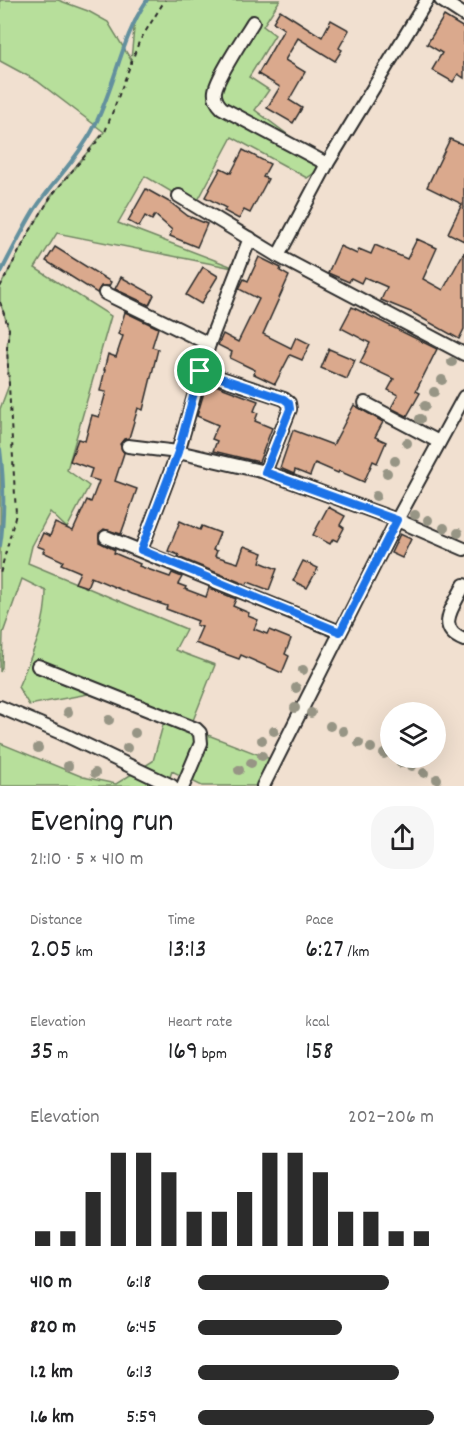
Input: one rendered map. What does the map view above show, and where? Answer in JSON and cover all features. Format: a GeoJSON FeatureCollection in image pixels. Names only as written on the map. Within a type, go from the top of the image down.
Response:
{"type":"FeatureCollection","features":[{"type":"Feature","properties":{"kind":"street"},"geometry":{"type":"LineString","coordinates":[[278,256],[327,164],[427,0]]}},
{"type":"Feature","properties":{"kind":"street"},"geometry":{"type":"LineString","coordinates":[[441,0],[464,15]]}},
{"type":"Feature","properties":{"kind":"street"},"geometry":{"type":"LineString","coordinates":[[252,22],[217,85],[215,98],[218,104],[327,164]]}},
{"type":"Feature","properties":{"kind":"street"},"geometry":{"type":"LineString","coordinates":[[179,196],[278,256],[464,354]]}},
{"type":"Feature","properties":{"kind":"street"},"geometry":{"type":"LineString","coordinates":[[141,550],[178,452],[209,344],[250,238]]}},
{"type":"Feature","properties":{"kind":"street"},"geometry":{"type":"LineString","coordinates":[[105,293],[209,344]]}},
{"type":"Feature","properties":{"kind":"street"},"geometry":{"type":"LineString","coordinates":[[200,371],[284,399],[289,403],[290,409],[265,472]]}},
{"type":"Feature","properties":{"kind":"street"},"geometry":{"type":"LineString","coordinates":[[263,786],[397,520],[464,397]]}},
{"type":"Feature","properties":{"kind":"street"},"geometry":{"type":"LineString","coordinates":[[365,403],[439,442]]}},
{"type":"Feature","properties":{"kind":"street"},"geometry":{"type":"LineString","coordinates":[[128,446],[178,452],[265,472],[397,520],[464,549]]}},
{"type":"Feature","properties":{"kind":"street"},"geometry":{"type":"LineString","coordinates":[[106,537],[340,632]]}},
{"type":"Feature","properties":{"kind":"street"},"geometry":{"type":"LineString","coordinates":[[464,585],[447,621],[447,628],[454,636],[464,640]]}},
{"type":"Feature","properties":{"kind":"street"},"geometry":{"type":"LineString","coordinates":[[38,666],[196,729],[200,733],[201,744],[183,786]]}},
{"type":"Feature","properties":{"kind":"street"},"geometry":{"type":"LineString","coordinates":[[0,707],[62,733],[172,786]]}},
{"type":"Feature","properties":{"kind":"path"},"geometry":{"type":"LineString","coordinates":[[0,287],[52,195],[105,132],[140,42],[165,0]]}},
{"type":"Feature","properties":{"kind":"path"},"geometry":{"type":"LineString","coordinates":[[0,302],[9,329],[7,348],[16,514],[0,574]]}},
{"type":"Feature","properties":{"kind":"green space"},"geometry":{"type":"Polygon","coordinates":[[[0,0],[58,0],[88,11],[108,22],[131,60],[135,18],[147,0],[280,0],[263,26],[275,35],[249,77],[269,90],[255,110],[327,164],[307,178],[232,137],[195,206],[145,176],[118,223],[238,269],[57,233],[35,268],[111,316],[67,470],[89,486],[67,528],[50,512],[32,546],[28,563],[186,629],[175,650],[215,665],[190,728],[278,762],[267,786],[202,786],[172,771],[167,786],[0,786],[0,743],[83,777],[116,784],[153,761],[165,718],[88,694],[29,705],[18,687],[41,628],[46,591],[22,579],[3,633],[0,672],[0,409],[9,385],[7,348],[9,329],[0,302],[0,287],[52,195],[104,132],[37,81],[0,61],[0,0]]]}},
{"type":"Feature","properties":{"kind":"building"},"geometry":{"type":"Polygon","coordinates":[[[280,10],[322,37],[331,20],[349,30],[339,48],[342,50],[335,61],[298,38],[285,60],[305,72],[289,100],[302,108],[293,123],[267,108],[280,87],[258,74],[284,29],[273,22],[280,10]]]}},
{"type":"Feature","properties":{"kind":"building"},"geometry":{"type":"Polygon","coordinates":[[[444,16],[464,28],[464,78],[458,74],[453,82],[432,70],[442,53],[427,44],[444,16]]]}},
{"type":"Feature","properties":{"kind":"building"},"geometry":{"type":"Polygon","coordinates":[[[450,139],[464,145],[464,241],[448,233],[462,204],[427,187],[450,139]]]}},
{"type":"Feature","properties":{"kind":"building"},"geometry":{"type":"Polygon","coordinates":[[[243,150],[270,164],[263,177],[268,179],[250,213],[244,210],[239,219],[224,211],[226,208],[205,197],[221,168],[231,173],[243,150]]]}},
{"type":"Feature","properties":{"kind":"building"},"geometry":{"type":"Polygon","coordinates":[[[146,189],[188,216],[207,224],[197,247],[170,236],[172,230],[155,215],[152,220],[145,216],[139,227],[128,221],[146,189]]]}},
{"type":"Feature","properties":{"kind":"building"},"geometry":{"type":"Polygon","coordinates":[[[417,239],[437,248],[423,279],[443,290],[464,252],[464,329],[459,339],[413,313],[381,300],[387,287],[364,277],[361,283],[351,278],[349,282],[328,273],[340,246],[357,254],[359,249],[371,254],[375,245],[407,259],[417,239]]]}},
{"type":"Feature","properties":{"kind":"building"},"geometry":{"type":"Polygon","coordinates":[[[55,247],[111,282],[109,286],[101,286],[97,293],[46,261],[55,247]]]}},
{"type":"Feature","properties":{"kind":"building"},"geometry":{"type":"Polygon","coordinates":[[[259,257],[281,268],[280,271],[289,276],[263,334],[291,348],[296,337],[310,344],[302,360],[290,355],[275,384],[254,374],[255,370],[230,358],[232,352],[218,345],[223,334],[238,342],[259,299],[239,289],[244,279],[248,281],[259,257]]]}},
{"type":"Feature","properties":{"kind":"building"},"geometry":{"type":"Polygon","coordinates":[[[203,267],[218,276],[201,304],[186,295],[203,267]]]}},
{"type":"Feature","properties":{"kind":"building"},"geometry":{"type":"Polygon","coordinates":[[[121,277],[154,295],[149,305],[115,289],[121,277]]]}},
{"type":"Feature","properties":{"kind":"building"},"geometry":{"type":"Polygon","coordinates":[[[352,307],[437,349],[416,391],[420,393],[407,416],[391,408],[398,395],[388,390],[394,379],[360,363],[370,343],[341,328],[352,307]]]}},
{"type":"Feature","properties":{"kind":"building"},"geometry":{"type":"Polygon","coordinates":[[[125,312],[158,328],[152,347],[158,349],[143,410],[138,408],[129,438],[124,439],[120,444],[124,453],[115,481],[137,489],[121,534],[104,529],[99,533],[99,542],[115,550],[114,553],[140,564],[139,566],[170,577],[172,573],[182,577],[178,584],[186,587],[185,589],[206,597],[209,588],[236,599],[233,606],[258,620],[254,629],[267,634],[269,630],[291,639],[285,654],[289,656],[282,673],[241,655],[239,659],[195,643],[202,627],[196,625],[198,621],[166,609],[167,606],[91,577],[87,587],[75,583],[80,572],[61,564],[63,561],[43,552],[45,549],[37,546],[43,533],[50,536],[55,523],[73,531],[87,500],[91,502],[99,481],[89,478],[92,469],[70,461],[78,439],[85,441],[92,415],[99,417],[106,392],[100,391],[104,370],[108,354],[116,357],[123,336],[118,334],[125,312]]]}},
{"type":"Feature","properties":{"kind":"building"},"geometry":{"type":"Polygon","coordinates":[[[329,349],[355,360],[347,379],[321,368],[329,349]]]}},
{"type":"Feature","properties":{"kind":"building"},"geometry":{"type":"Polygon","coordinates":[[[207,382],[258,401],[254,411],[258,413],[255,421],[272,428],[259,462],[213,451],[217,441],[212,439],[218,425],[197,416],[207,382]]]}},
{"type":"Feature","properties":{"kind":"building"},"geometry":{"type":"Polygon","coordinates":[[[354,405],[383,422],[375,437],[386,442],[377,463],[373,461],[364,482],[315,463],[310,476],[295,470],[294,474],[280,468],[293,430],[333,445],[354,405]]]}},
{"type":"Feature","properties":{"kind":"building"},"geometry":{"type":"Polygon","coordinates":[[[328,507],[345,516],[340,525],[344,528],[337,541],[333,539],[330,544],[313,535],[328,507]]]}},
{"type":"Feature","properties":{"kind":"building"},"geometry":{"type":"Polygon","coordinates":[[[180,521],[200,530],[202,526],[220,533],[213,550],[217,551],[215,556],[238,563],[244,546],[263,553],[260,562],[277,569],[269,590],[248,582],[247,584],[242,583],[168,551],[180,521]]]}},
{"type":"Feature","properties":{"kind":"building"},"geometry":{"type":"Polygon","coordinates":[[[400,534],[411,539],[402,558],[391,553],[400,534]]]}},
{"type":"Feature","properties":{"kind":"building"},"geometry":{"type":"Polygon","coordinates":[[[303,561],[318,568],[307,588],[293,581],[303,561]]]}},
{"type":"Feature","properties":{"kind":"waterway"},"geometry":{"type":"LineString","coordinates":[[0,274],[35,209],[79,152],[92,131],[130,31],[147,0]]}},
{"type":"Feature","properties":{"kind":"waterway"},"geometry":{"type":"LineString","coordinates":[[0,449],[3,498],[0,546]]}},
{"type":"Feature","properties":{"kind":"route"},"geometry":{"type":"LineString","coordinates":[[200,371],[284,399],[289,403],[290,409],[265,472],[397,520],[340,632],[141,550],[178,452],[200,371]]}}]}
